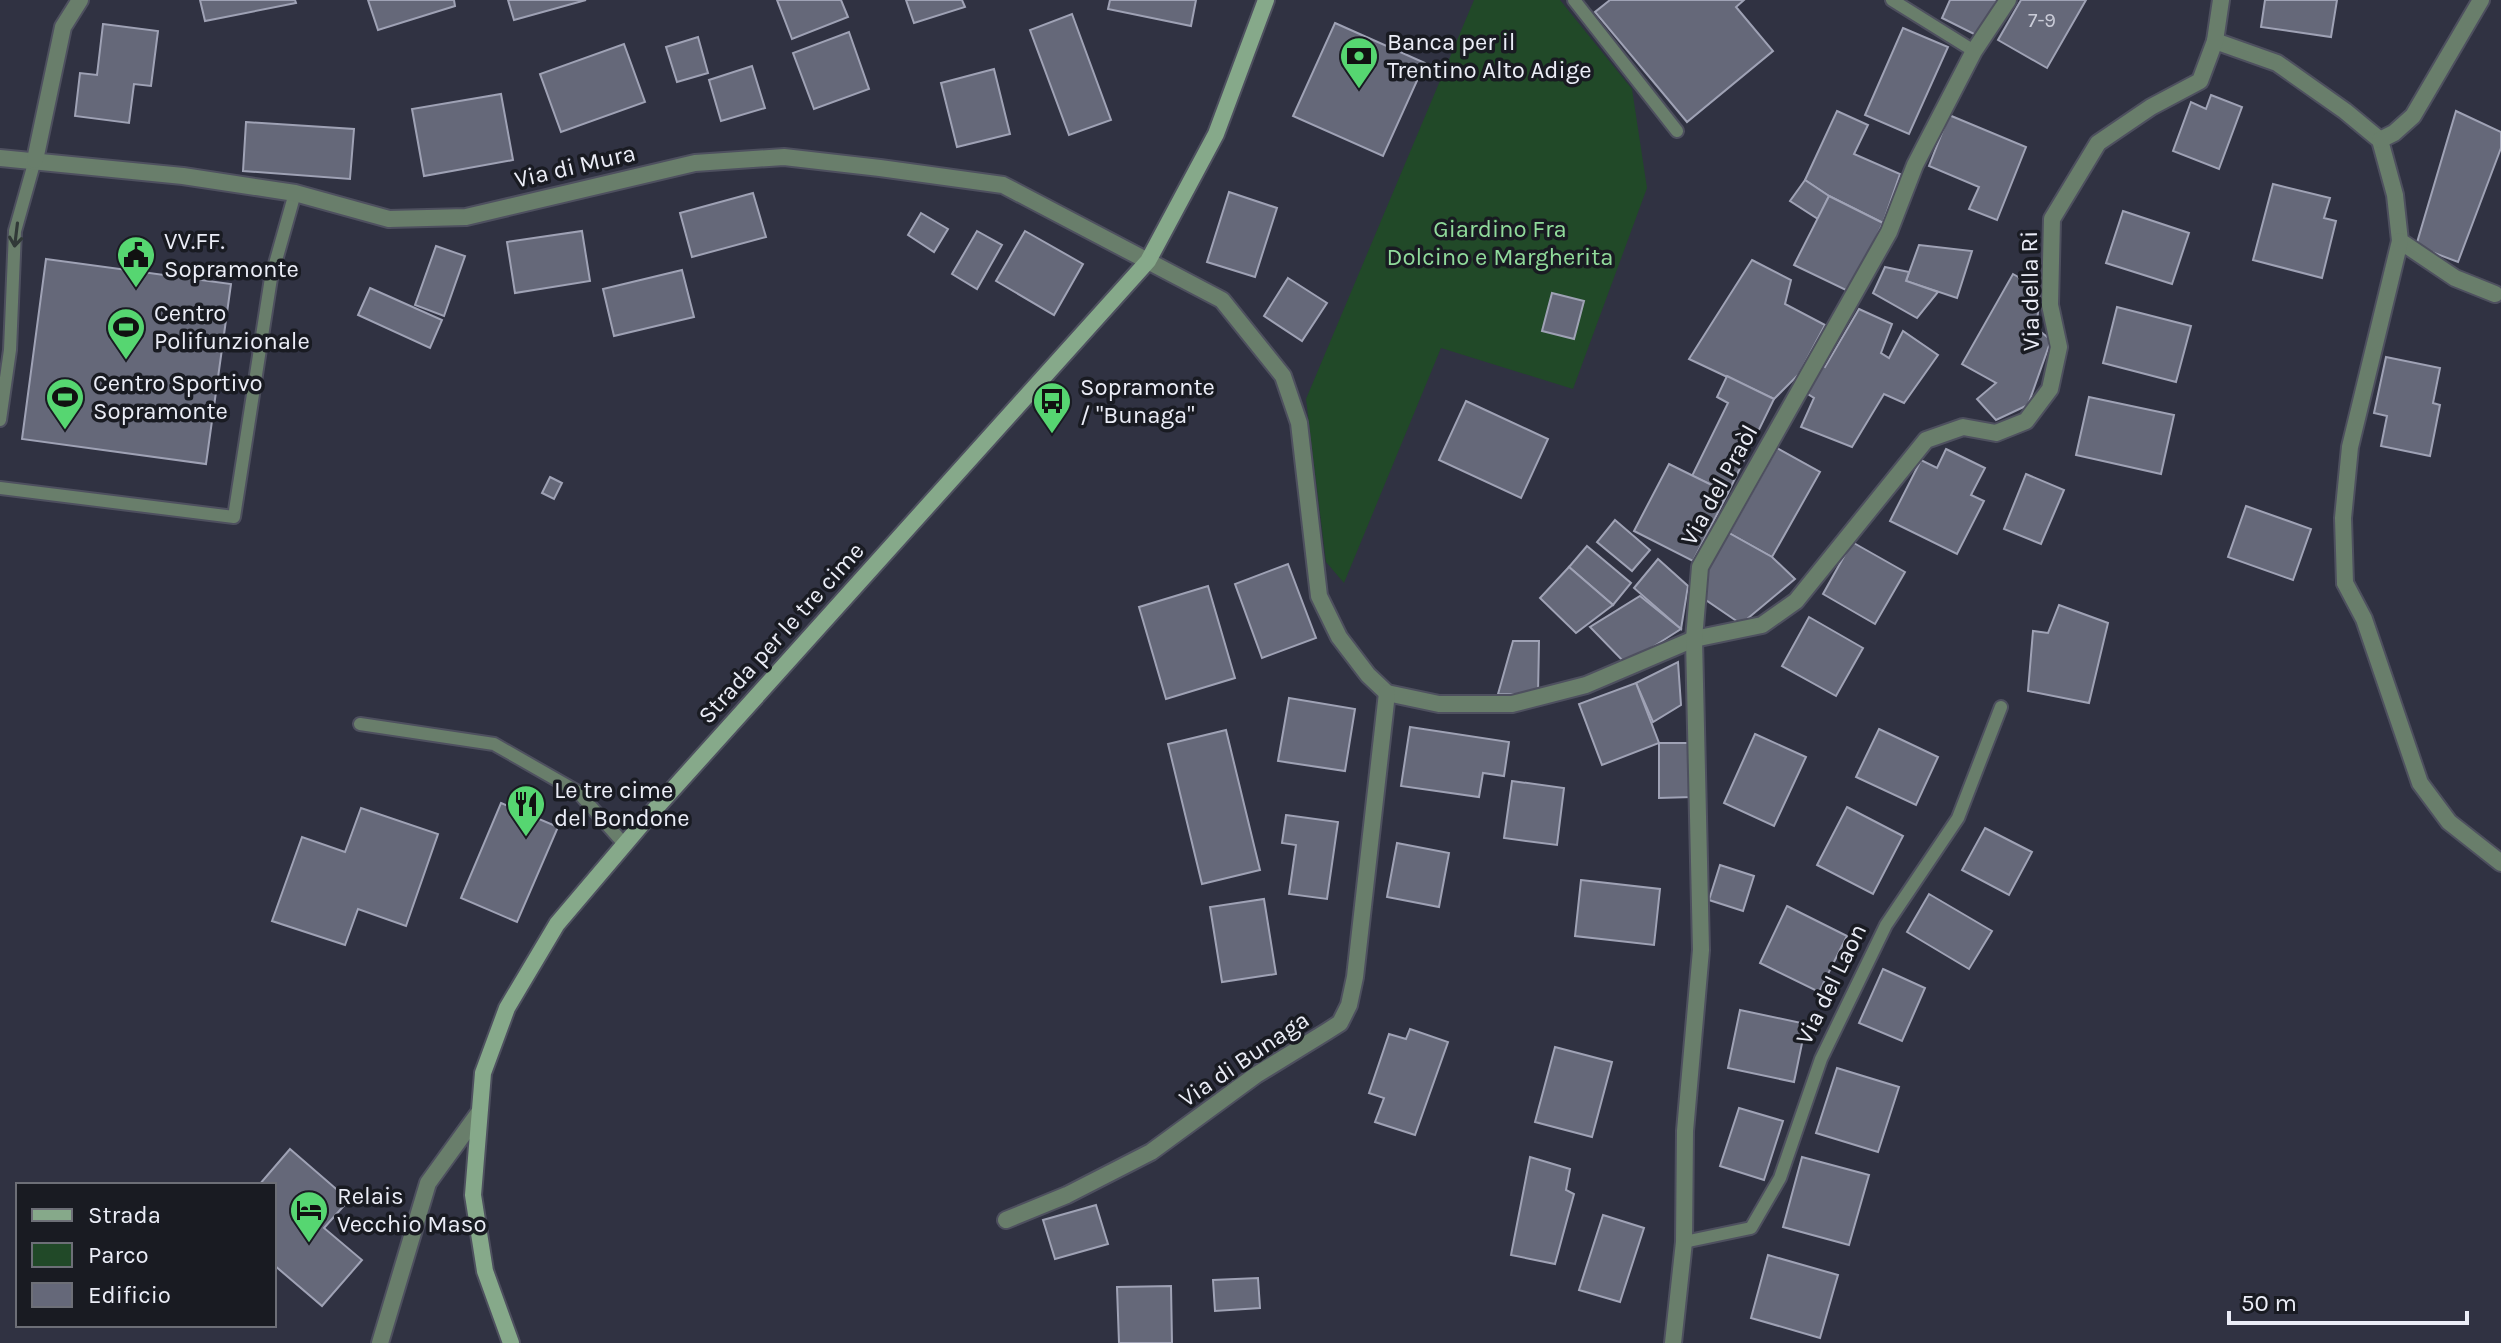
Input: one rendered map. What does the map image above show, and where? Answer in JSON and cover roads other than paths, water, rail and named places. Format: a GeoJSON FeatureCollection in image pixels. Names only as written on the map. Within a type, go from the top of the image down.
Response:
{"type":"FeatureCollection","features":[{"type":"Feature","properties":{"kind":"main road","name":"Strada per le tre cime"},"geometry":{"type":"LineString","coordinates":[[511,1343],[485,1271],[473,1195],[483,1073],[507,1008],[557,924],[1148,261],[1216,134],[1266,0]]}},
{"type":"Feature","properties":{"kind":"street"},"geometry":{"type":"LineString","coordinates":[[35,160],[63,27],[80,0]]}},
{"type":"Feature","properties":{"kind":"street","name":"Via del Praòl"},"geometry":{"type":"LineString","coordinates":[[1694,639],[1700,567],[1889,232],[1915,165],[1974,51],[2008,0]]}},
{"type":"Feature","properties":{"kind":"street","name":"Via della Ri"},"geometry":{"type":"LineString","coordinates":[[1694,639],[1762,625],[1796,601],[1926,440],[1963,427],[1996,433],[2026,421],[2050,389],[2059,347],[2050,305],[2052,219],[2098,143],[2151,107],[2200,81],[2215,41],[2221,0]]}},
{"type":"Feature","properties":{"kind":"street"},"geometry":{"type":"LineString","coordinates":[[2380,140],[2394,133],[2413,116],[2481,0]]}},
{"type":"Feature","properties":{"kind":"street"},"geometry":{"type":"LineString","coordinates":[[2215,41],[2277,63],[2380,140],[2395,195],[2400,241],[2350,447],[2343,518],[2345,583],[2364,619],[2420,783],[2449,822],[2501,863]]}},
{"type":"Feature","properties":{"kind":"street","name":"Via di Mura"},"geometry":{"type":"LineString","coordinates":[[2,158],[183,176],[295,193],[389,219],[466,217],[695,163],[784,157],[1003,185],[1148,261]]}},
{"type":"Feature","properties":{"kind":"street"},"geometry":{"type":"LineString","coordinates":[[2400,241],[2455,278],[2495,294]]}},
{"type":"Feature","properties":{"kind":"street"},"geometry":{"type":"LineString","coordinates":[[1148,261],[1222,300],[1283,376],[1299,423],[1319,596],[1339,637],[1368,675],[1387,693],[1439,704],[1512,704],[1586,685],[1694,639],[1701,950],[1685,1131],[1684,1242],[1673,1343]]}},
{"type":"Feature","properties":{"kind":"street","name":"Via di Bunaga"},"geometry":{"type":"LineString","coordinates":[[1006,1220],[1067,1195],[1151,1152],[1256,1075],[1340,1023],[1349,1005],[1355,977],[1387,693]]}},
{"type":"Feature","properties":{"kind":"street"},"geometry":{"type":"LineString","coordinates":[[380,1343],[428,1183],[478,1114]]}},
{"type":"Feature","properties":{"kind":"lane"},"geometry":{"type":"LineString","coordinates":[[1574,0],[1677,131]]}},
{"type":"Feature","properties":{"kind":"lane"},"geometry":{"type":"LineString","coordinates":[[1892,0],[1974,51]]}},
{"type":"Feature","properties":{"kind":"lane"},"geometry":{"type":"LineString","coordinates":[[0,420],[10,350],[15,231],[35,160]]}},
{"type":"Feature","properties":{"kind":"lane"},"geometry":{"type":"LineString","coordinates":[[0,488],[234,517],[271,278],[295,193]]}},
{"type":"Feature","properties":{"kind":"lane","name":"Via del Laon"},"geometry":{"type":"LineString","coordinates":[[1684,1242],[1751,1228],[1780,1178],[1821,1059],[1886,925],[1958,818],[2001,707]]}},
{"type":"Feature","properties":{"kind":"lane"},"geometry":{"type":"LineString","coordinates":[[360,724],[494,744],[578,792],[625,845]]}},
{"type":"Feature","properties":{"kind":"place","name":"Banca per il Trentino Alto Adige"},"geometry":{"type":"Point","coordinates":[1359,90]}},
{"type":"Feature","properties":{"kind":"place","name":"VV.FF. Sopramonte"},"geometry":{"type":"Point","coordinates":[136,289]}},
{"type":"Feature","properties":{"kind":"place","name":"Centro Polifunzionale"},"geometry":{"type":"Point","coordinates":[126,361]}},
{"type":"Feature","properties":{"kind":"place","name":"Centro Sportivo Sopramonte"},"geometry":{"type":"Point","coordinates":[65,431]}},
{"type":"Feature","properties":{"kind":"place","name":"Sopramonte / \"Bunaga\""},"geometry":{"type":"Point","coordinates":[1052,435]}},
{"type":"Feature","properties":{"kind":"place","name":"Le tre cime del Bondone"},"geometry":{"type":"Point","coordinates":[526,838]}},
{"type":"Feature","properties":{"kind":"place","name":"Relais Vecchio Maso"},"geometry":{"type":"Point","coordinates":[309,1244]}},
{"type":"Feature","properties":{"kind":"park label","name":"Giardino Fra Dolcino e Margherita"},"geometry":{"type":"Point","coordinates":[1500,243]}}]}
